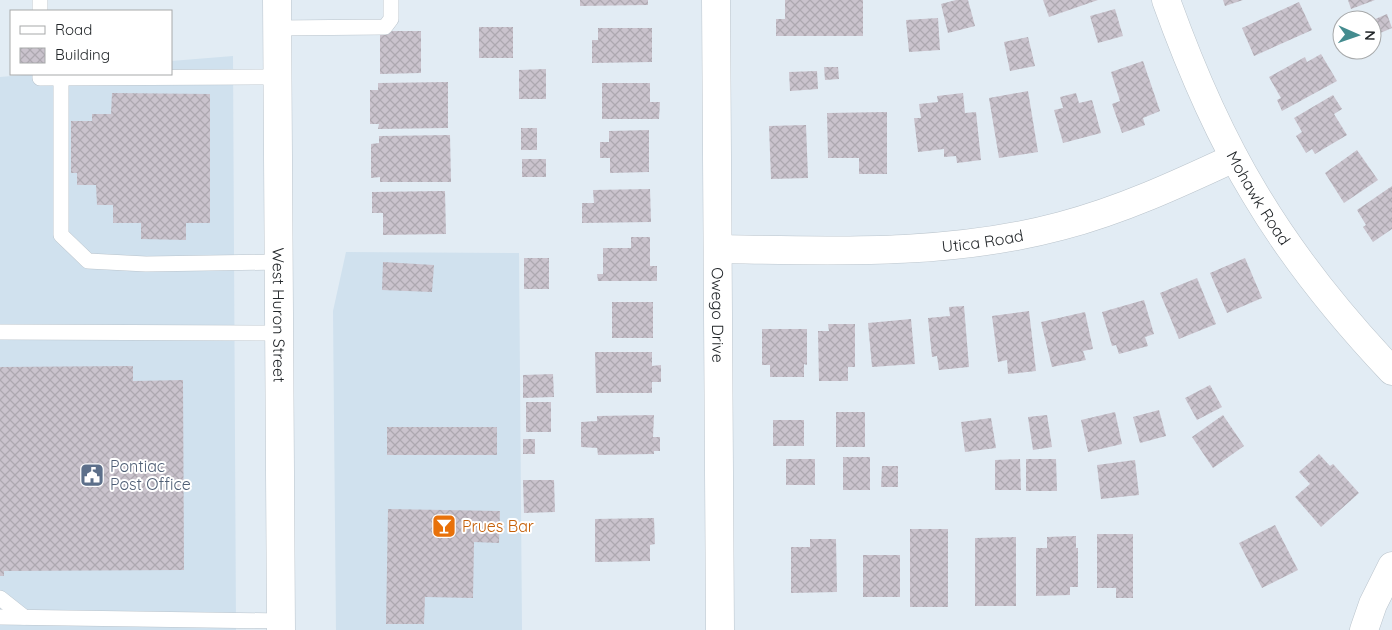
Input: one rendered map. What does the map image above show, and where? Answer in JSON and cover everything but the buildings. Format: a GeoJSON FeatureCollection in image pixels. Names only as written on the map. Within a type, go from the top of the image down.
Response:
{"type":"FeatureCollection","features":[{"type":"Feature","properties":{"kind":"main road","name":"West Huron Street"},"geometry":{"type":"LineString","coordinates":[[277,0],[281,625]]}},
{"type":"Feature","properties":{"kind":"main road","name":"Owego Drive"},"geometry":{"type":"LineString","coordinates":[[716,0],[720,630]]}},
{"type":"Feature","properties":{"kind":"main road","name":"Mohawk Road"},"geometry":{"type":"LineString","coordinates":[[1166,0],[1204,96],[1234,158],[1255,195],[1306,270],[1351,326],[1392,371]]}},
{"type":"Feature","properties":{"kind":"main road","name":"Utica Road"},"geometry":{"type":"LineString","coordinates":[[718,249],[886,250],[947,247],[1009,238],[1110,212],[1234,158]]}},
{"type":"Feature","properties":{"kind":"main road"},"geometry":{"type":"LineString","coordinates":[[1364,630],[1373,604],[1392,566]]}},
{"type":"Feature","properties":{"kind":"lane"},"geometry":{"type":"LineString","coordinates":[[277,28],[386,27],[391,19],[391,0]]}},
{"type":"Feature","properties":{"kind":"lane"},"geometry":{"type":"LineString","coordinates":[[40,75],[40,78],[278,77]]}},
{"type":"Feature","properties":{"kind":"lane"},"geometry":{"type":"LineString","coordinates":[[62,78],[60,235],[88,261],[146,264],[279,262]]}},
{"type":"Feature","properties":{"kind":"lane"},"geometry":{"type":"LineString","coordinates":[[0,332],[279,333]]}},
{"type":"Feature","properties":{"kind":"lane"},"geometry":{"type":"LineString","coordinates":[[0,598],[24,617]]}},
{"type":"Feature","properties":{"kind":"lane"},"geometry":{"type":"LineString","coordinates":[[0,617],[281,625]]}},
{"type":"Feature","properties":{"kind":"shaded area"},"geometry":{"type":"Polygon","coordinates":[[[233,56],[236,630],[0,630],[0,77],[24,75],[172,75],[172,61],[233,56]]]}},
{"type":"Feature","properties":{"kind":"shaded area"},"geometry":{"type":"Polygon","coordinates":[[[346,252],[519,253],[522,630],[336,630],[333,311],[346,252]]]}},
{"type":"Feature","properties":{"kind":"place","name":"Pontiac Post Office"},"geometry":{"type":"Point","coordinates":[92,475]}},
{"type":"Feature","properties":{"kind":"place","name":"Prues Bar"},"geometry":{"type":"Point","coordinates":[444,526]}}]}
